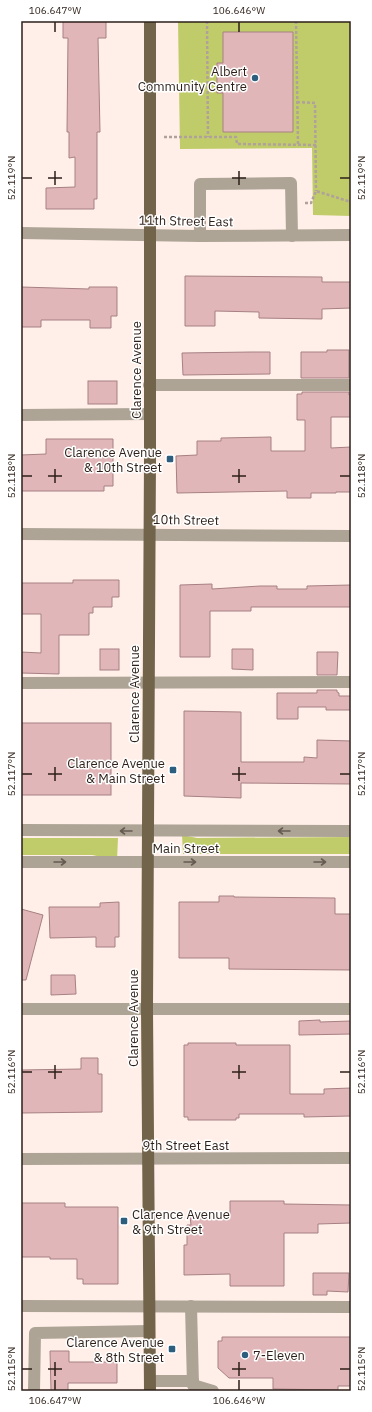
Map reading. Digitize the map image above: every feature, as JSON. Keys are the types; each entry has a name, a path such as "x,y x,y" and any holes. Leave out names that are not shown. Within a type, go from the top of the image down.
{"main road":[{"name":"Clarence Avenue","path":"150,21 148,862 146,1009 149,1159 150,1386"}],"street":[{"path":"200,236 200,184 291,183 292,236"},
{"name":"11th Street East","path":"21,233 200,236 351,235"},
{"path":"149,385 351,384"},
{"path":"21,415 149,414"},
{"name":"10th Street","path":"21,534 351,536"},
{"path":"21,683 351,682"},
{"name":"Main Street","path":"21,830 351,831"},
{"name":"Main Street","path":"21,862 351,862"},
{"path":"21,1009 351,1009"},
{"name":"9th Street East","path":"21,1158 351,1158"},
{"path":"21,1306 149,1305 351,1307"},
{"path":"191,1306 193,1385 214,1391"},
{"path":"34,1391 35,1333 149,1332"},
{"path":"150,1386 193,1381"}],"path":[{"path":"207,21 208,137"},
{"path":"296,21 298,145"},
{"path":"297,102 315,103 316,191 312,203"},
{"path":"174,137 236,137 237,144 316,145"},
{"path":"316,191 351,202"}],"green space":[{"path":"178,21 351,21 351,216 313,215 312,148 180,149"},
{"path":"182,835 197,838 351,837 351,854 183,854"},
{"path":"21,838 118,838 117,860 92,855 21,855"}],"building":[{"path":"63,21 106,21 106,38 98,38 100,132 97,132 97,199 94,199 94,209 46,209 46,188 75,187 75,157 69,158 69,132 67,132 68,38 63,38"},
{"name":"Albert Community Centre","path":"223,32 293,32 293,132 223,132 223,93 217,93 217,63 223,63"},
{"path":"185,276 322,277 322,282 351,282 351,308 322,309 322,319 259,318 259,312 215,311 215,326 185,326"},
{"path":"21,287 89,289 89,287 117,287 117,316 111,316 111,328 90,328 90,320 41,320 41,327 21,327"},
{"path":"327,350 349,350 349,378 301,378 301,352 327,352"},
{"path":"270,352 270,374 183,375 182,353"},
{"path":"88,381 117,381 117,404 88,404"},
{"path":"302,392 349,392 349,395 351,395 351,417 331,417 331,448 351,447 351,492 311,493 311,498 287,498 287,491 177,493 176,456 197,455 197,441 221,441 221,438 271,437 271,451 305,451 305,420 297,420 297,394 302,394"},
{"path":"46,439 113,439 113,486 104,486 104,491 21,491 21,455 46,454"},
{"path":"73,580 119,580 119,597 112,597 112,607 93,607 93,613 89,613 89,635 59,635 59,674 21,673 21,652 41,653 41,614 21,614 21,583 73,583"},
{"path":"212,584 212,589 277,586 277,589 307,589 307,586 351,585 351,607 251,607 251,611 210,611 210,657 180,657 180,585"},
{"path":"100,649 119,649 119,670 100,670"},
{"path":"232,649 253,649 253,670 232,669"},
{"path":"317,652 338,652 337,675 317,675"},
{"path":"317,690 337,690 339,696 351,696 351,710 326,710 326,707 298,707 298,719 277,719 277,693 317,693"},
{"path":"184,711 241,712 241,762 304,762 304,757 317,758 317,740 351,741 351,784 241,783 241,798 184,796"},
{"path":"21,723 111,723 111,795 21,795"},
{"path":"219,896 335,898 335,914 351,914 351,970 229,969 229,958 179,958 179,902 219,902"},
{"path":"119,902 119,937 115,937 115,947 96,947 96,937 50,938 49,907 100,907 100,903"},
{"path":"21,909 43,915 26,980 21,980"},
{"path":"51,975 75,975 76,994 51,995"},
{"path":"320,1020 320,1022 351,1021 351,1034 299,1035 299,1021"},
{"path":"188,1043 290,1045 290,1094 324,1094 324,1089 351,1088 351,1116 304,1117 304,1114 239,1114 239,1118 236,1118 236,1120 188,1120 188,1117 184,1117 184,1045 188,1045"},
{"path":"81,1058 98,1058 98,1074 102,1074 102,1112 21,1113 21,1070 81,1069"},
{"path":"230,1201 284,1201 284,1204 351,1205 351,1223 318,1224 318,1233 284,1233 284,1286 230,1286 230,1274 184,1275 184,1245 187,1245 187,1225 191,1225 190,1216 230,1216"},
{"path":"21,1203 65,1203 65,1207 118,1207 118,1284 83,1284 83,1279 77,1279 77,1259 21,1257"},
{"path":"313,1273 349,1273 348,1292 327,1291 327,1295 313,1295"},
{"path":"222,1337 351,1337 351,1386 338,1386 338,1390 273,1389 273,1378 229,1378 218,1368 218,1341 222,1341"},
{"path":"50,1351 69,1351 69,1362 117,1362 117,1383 68,1383 68,1391 51,1391"}],"place":[{"name":"Albert Community Centre","path":"255,78"},
{"name":"Clarence Avenue & 10th Street","path":"170,459"},
{"name":"Clarence Avenue & Main Street","path":"173,770"},
{"name":"Clarence Avenue & 9th Street","path":"124,1221"},
{"name":"Clarence Avenue & 8th Street","path":"172,1349"},
{"name":"7-Eleven","path":"245,1355"}]}
